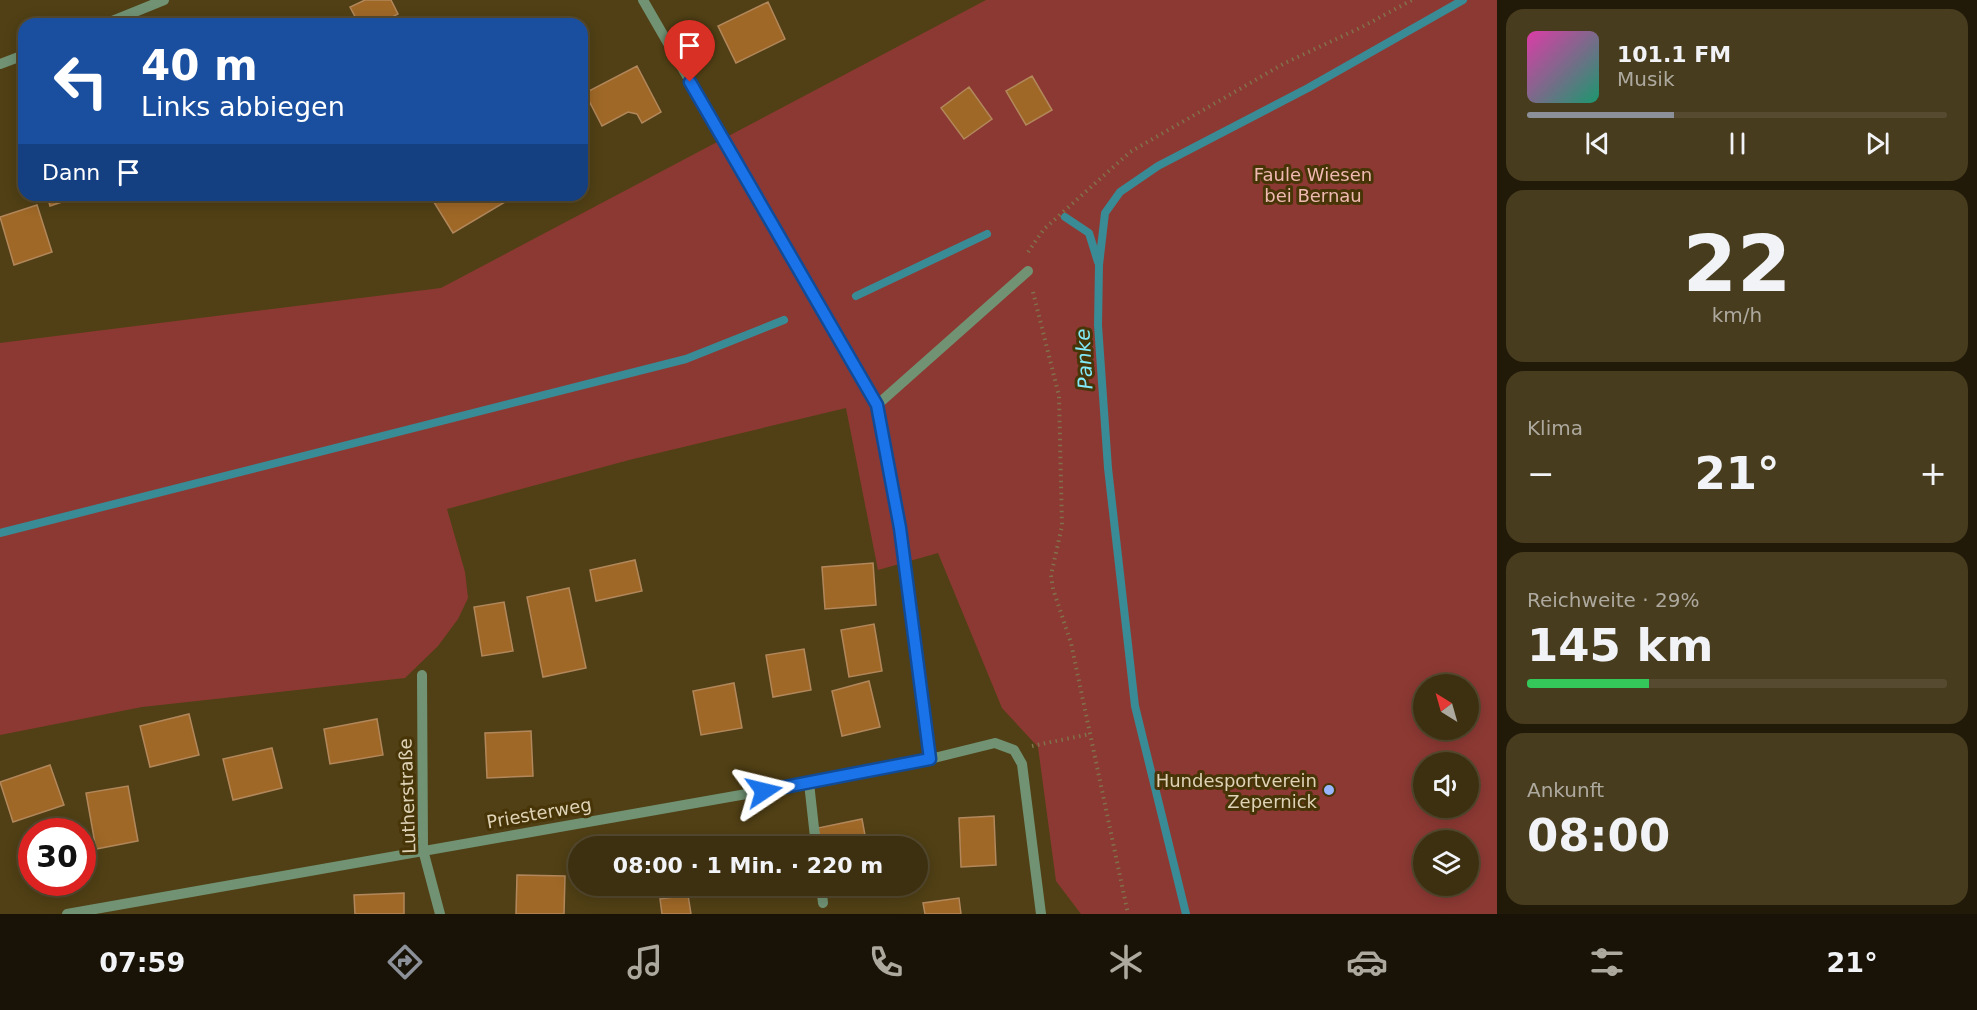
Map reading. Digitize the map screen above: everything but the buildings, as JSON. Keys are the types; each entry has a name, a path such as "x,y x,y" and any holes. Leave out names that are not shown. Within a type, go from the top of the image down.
{"street":[{"path":"120,18 164,0"},
{"path":"643,0 877,405 900,528 930,759"},
{"path":"0,64 18,57"},
{"path":"877,405 1028,271"},
{"name":"Lutherstraße","path":"422,675 423,850 440,914"},
{"name":"Priesterweg","path":"68,914 809,783 930,759 995,743 1014,750"},
{"path":"1014,750 1022,764 1041,914"},
{"path":"809,783 815,836"},
{"path":"822,896 823,903"}],"path":[{"path":"1128,914 1071,643 1053,589 1051,575 1062,526 1059,396 1028,271 1028,252 1044,229 1131,152 1285,63 1362,27 1412,0"},
{"path":"1014,750 1090,734"}],"green space":[{"name":"Faule Wiesen bei Bernau","path":"986,0 1497,0 1497,914 1081,914 1056,881 1038,747 1002,708 938,553 878,570 846,408 633,459 447,509 465,572 468,598 458,619 438,646 405,678 142,707 0,735 0,343 441,288"}],"waterway":[{"name":"Panke","path":"1186,914 1135,706 1108,468 1098,325 1099,265 1105,213 1120,192 1158,166 1308,88 1463,0"},
{"path":"1065,217 1089,233 1098,262"},
{"path":"856,296 987,234"},
{"path":"0,533 686,359 784,320"}],"place":[{"name":"Hundesportverein Zepernick","path":"1329,790"}],"route":[{"path":"690,82 877,405 900,528 930,759 764,791"}]}
